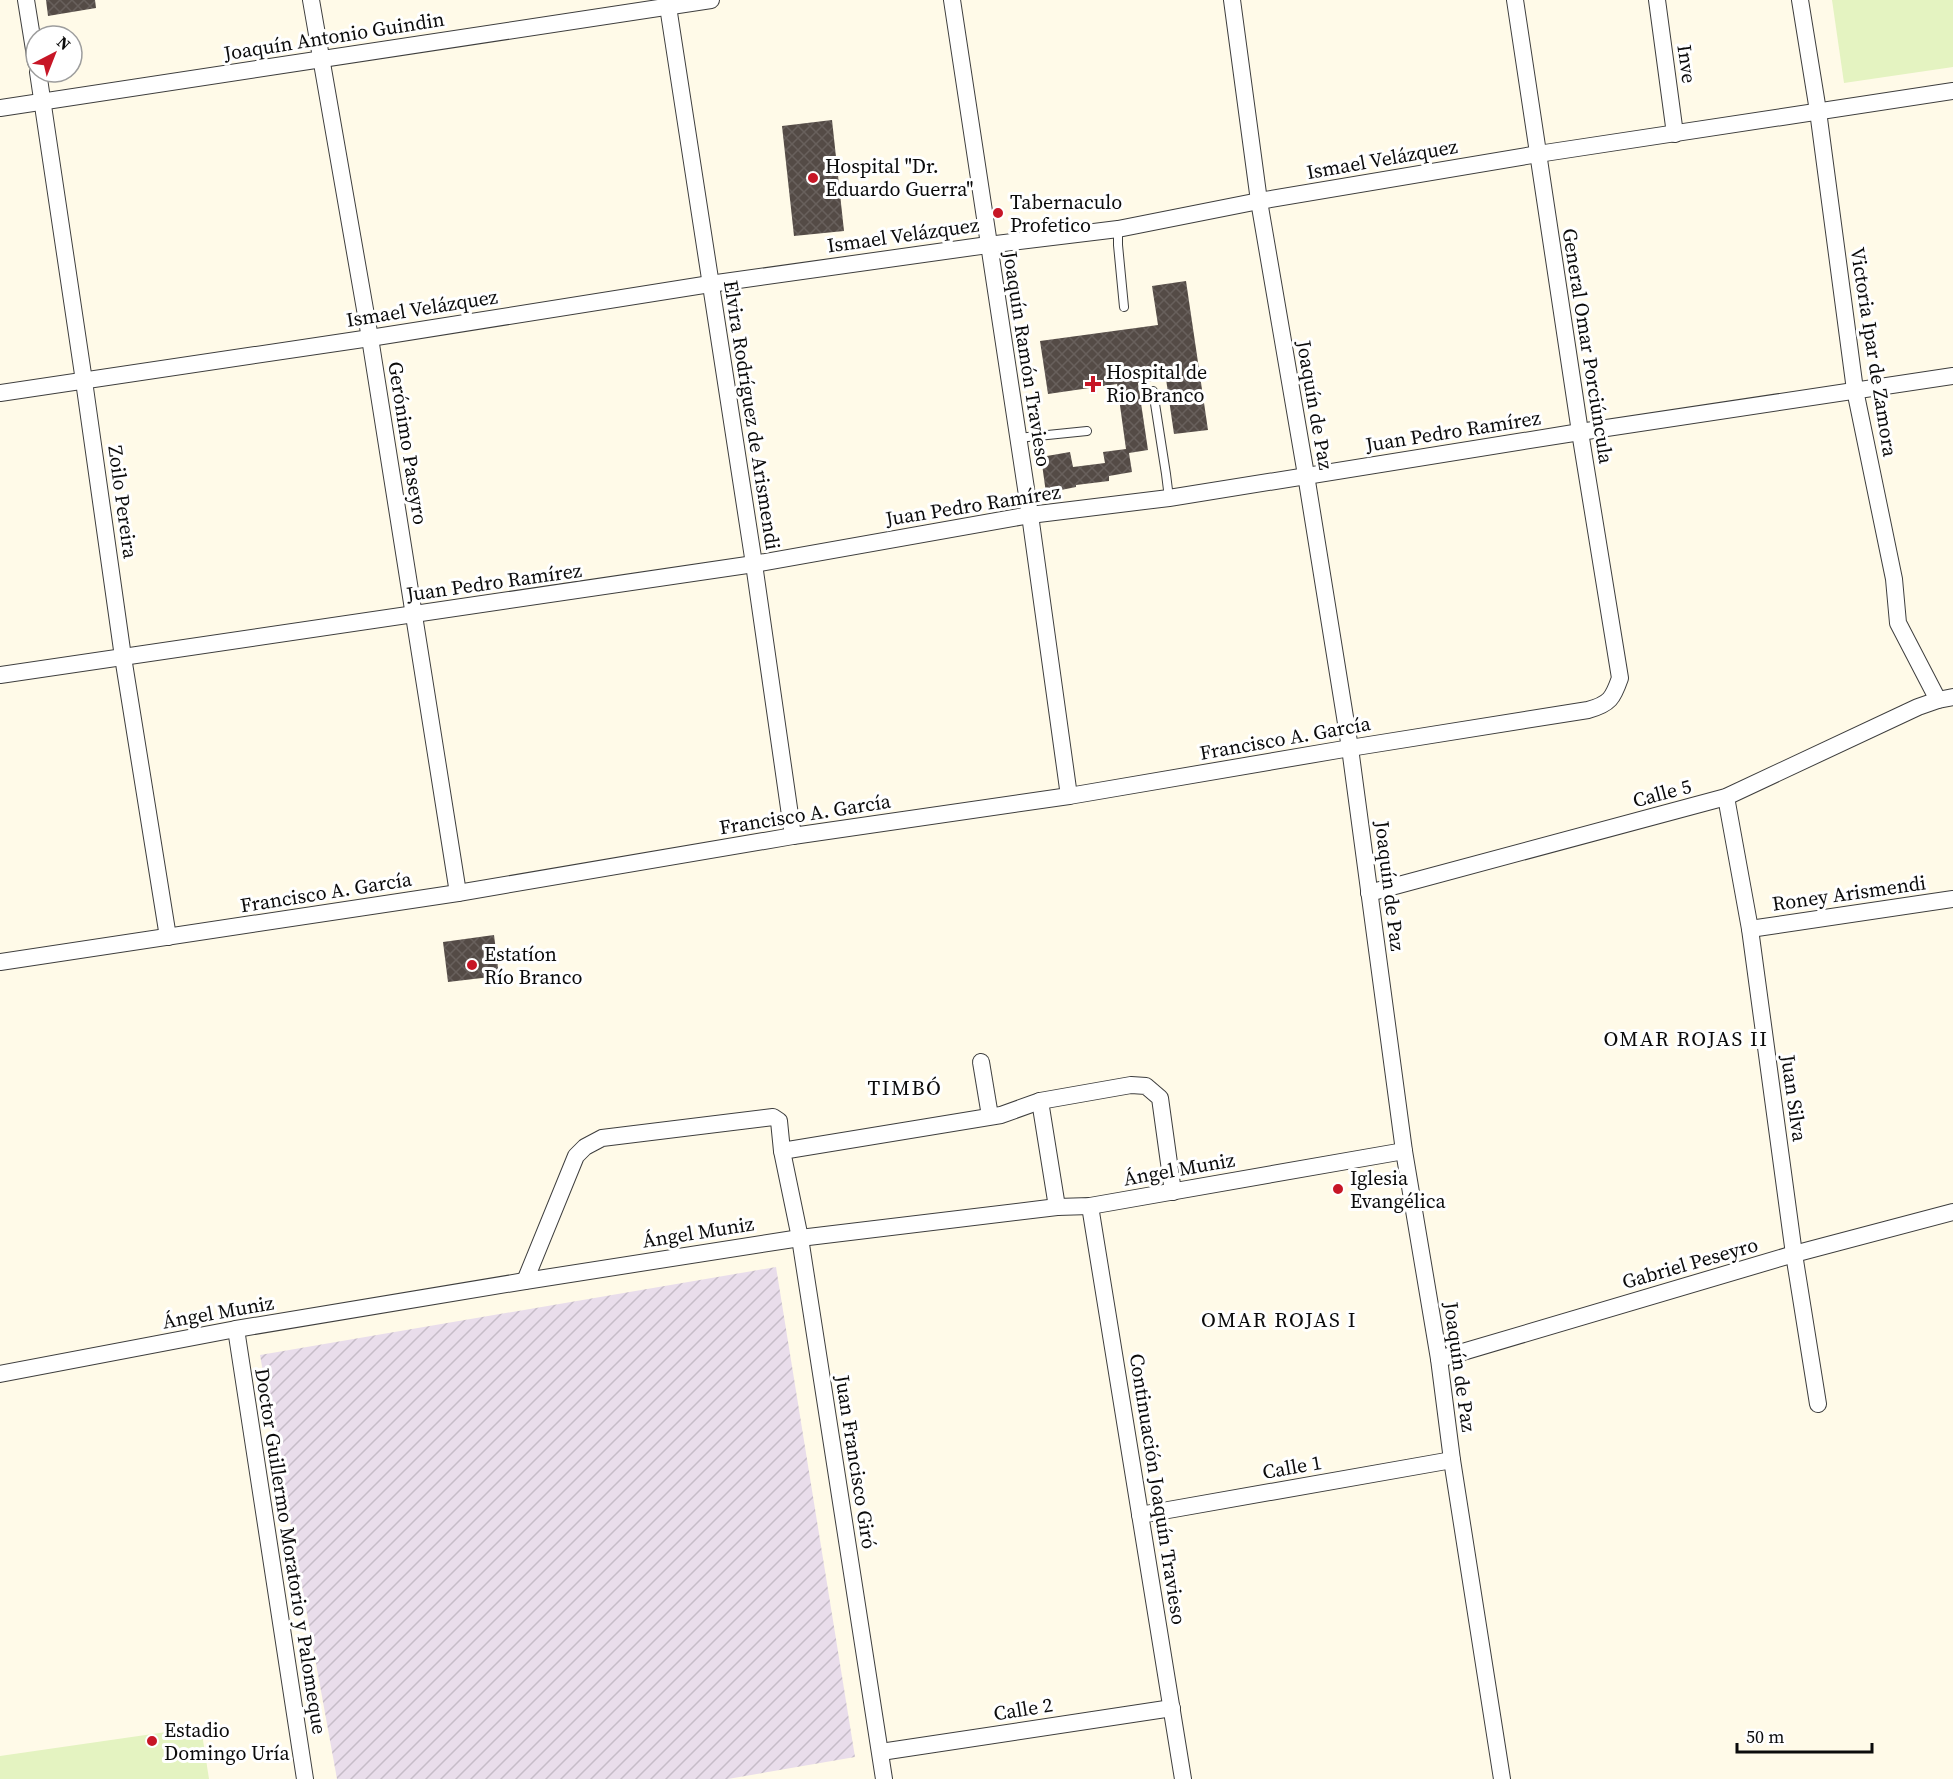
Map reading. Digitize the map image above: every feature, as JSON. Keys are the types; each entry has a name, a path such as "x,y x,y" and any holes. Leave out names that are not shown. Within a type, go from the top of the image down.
{"street":[{"path":"26,0 30,24"},
{"name":"Gerónimo Paseyro","path":"310,0 370,338 458,892"},
{"name":"Joaquín Antonio Guindin","path":"0,108 668,3 711,0"},
{"name":"Joaquín Ramón Travieso","path":"952,0 1069,796"},
{"name":"Joaquín de Paz","path":"1232,0 1259,201 1350,748 1404,1151 1439,1359 1452,1460 1502,1779"},
{"name":"General Omar Porciúncula","path":"1515,0 1580,432 1620,678 1613,696"},
{"name":"Inve","path":"1657,0 1675,134"},
{"name":"Victoria Ipar de Zamora","path":"1800,0 1818,111 1855,390 1894,579 1898,623 1945,698"},
{"name":"Elvira Rodríguez de Arismendi","path":"668,3 754,564 792,836"},
{"name":"Zoilo Pereira","path":"40,84 123,657 168,937"},
{"name":"Ismael Velázquez","path":"0,393 710,284 1118,229 1259,201 1538,154 1953,91"},
{"name":"Juan Pedro Ramírez","path":"0,675 754,564 1029,515 1168,498 1580,432 1953,376"},
{"name":"Francisco A. García","path":"0,962 458,892 792,836 1069,796 1588,710 1602,706 1613,696"},
{"name":"Calle 5","path":"1370,893 1726,797 1918,707 1945,698"},
{"name":"Juan Silva","path":"1726,797 1750,928 1794,1254 1818,1404"},
{"name":"Roney Arismendi","path":"1750,928 1953,899"},
{"path":"981,1062 990,1116"},
{"path":"783,1151 990,1116 1040,1101 1131,1085 1146,1086 1160,1098 1173,1192"},
{"path":"1040,1101 1057,1207"},
{"name":"Juan Francisco Giró","path":"525,1281 576,1156 585,1147 602,1138 773,1117 779,1121 800,1238 884,1779"},
{"name":"Ángel Muniz","path":"0,1374 236,1329 525,1281 800,1238 1057,1207 1090,1206 1404,1151"},
{"name":"Continuación Joaquín Travieso","path":"1090,1206 1183,1779"},
{"name":"Gabriel Peseyro","path":"1439,1359 1794,1254 1953,1212"},
{"name":"Doctor Guillermo Moratorio y Palomeque","path":"236,1329 305,1779"},
{"name":"Calle 1","path":"1140,1515 1452,1460"},
{"name":"Calle 2","path":"881,1752 1172,1708"}],"lane":[{"path":"1118,229 1124,307"},
{"path":"1153,391 1168,498"},
{"path":"1017,438 1087,430"}],"shaded area":[{"path":"776,1267 855,1757 728,1779 337,1779 260,1355"}],"green space":[{"path":"1832,0 1953,0 1953,67 1844,83"},
{"name":"Estadio Domingo Uría","path":"201,1727 209,1779 0,1779 0,1756"}],"building":[{"path":"46,0 95,0 96,8 48,16"},
{"name":"Hospital \"Dr. Eduardo Guerra\"","path":"832,120 844,231 794,236 782,126"},
{"name":"Hospital de Rio Branco","path":"1186,281 1208,430 1174,434 1166,379 1138,383 1148,450 1129,453 1132,472 1109,476 1109,481 1076,485 1076,487 1046,493 1041,457 1070,452 1073,467 1105,463 1103,452 1126,449 1117,384 1048,394 1040,341 1158,325 1152,286"},
{"name":"Estatíon Río Branco","path":"494,935 499,976 448,982 443,942"}],"place":[{"name":"Hospital \"Dr. Eduardo Guerra\"","path":"813,178"},
{"name":"Tabernaculo Profetico","path":"998,213"},
{"name":"Hospital de Rio Branco","path":"1093,384"},
{"name":"Estatíon Río Branco","path":"472,965"},
{"name":"Iglesia Evangélica","path":"1338,1189"},
{"name":"Estadio Domingo Uría","path":"152,1741"}],"district":[{"name":"OMAR ROJAS II","path":"1686,1039"},
{"name":"TIMBÓ","path":"905,1088"},
{"name":"OMAR ROJAS I","path":"1279,1320"}]}
